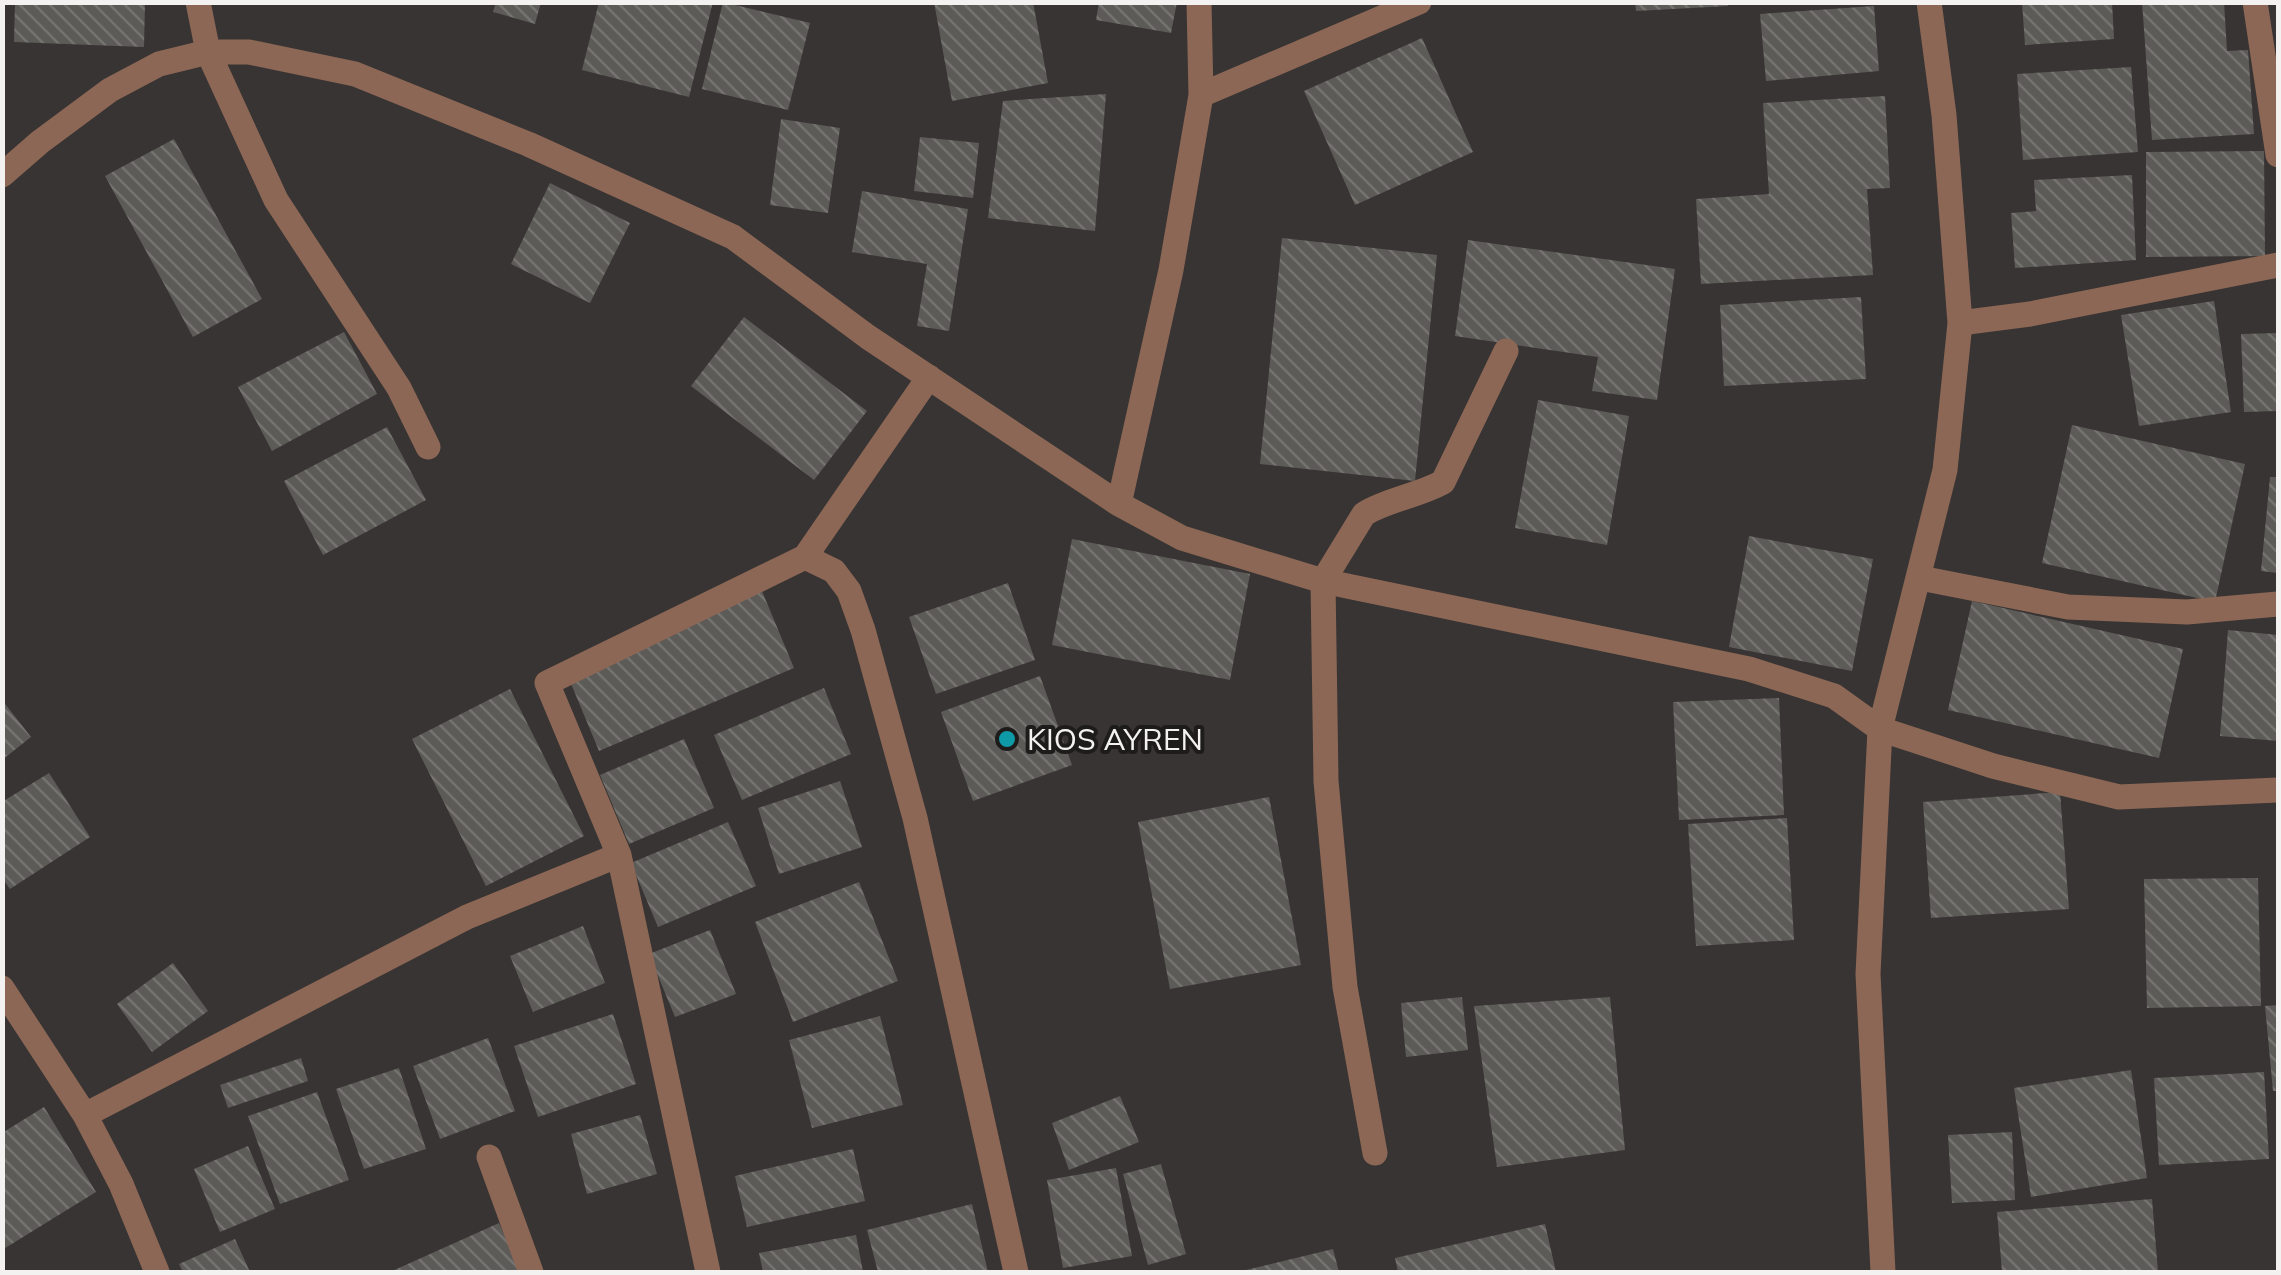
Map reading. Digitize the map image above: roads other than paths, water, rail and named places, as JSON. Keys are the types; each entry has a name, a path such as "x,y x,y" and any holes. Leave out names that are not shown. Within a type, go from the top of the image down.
{"street":[{"path":"198,2 208,52 276,200 399,388 428,447"},
{"path":"1120,504 1171,270 1201,95 1199,2"},
{"path":"1201,95 1418,2"},
{"path":"1883,1272 1868,974 1880,729 1945,470 1960,323 1944,115 1928,2"},
{"path":"2256,2 2278,154"},
{"path":"2,176 110,90 159,64 208,52 248,52 354,74 545,152 733,237 868,336 1120,504 1182,538 1323,580 1749,669 1834,696 1880,729 1993,766 2119,797 2278,790"},
{"path":"1960,323 2030,314 2278,266"},
{"path":"1375,1153 1345,987 1326,781 1323,580 1364,514 1443,482 1506,351"},
{"path":"708,1272 619,854 547,683 805,557 930,377"},
{"path":"805,557 834,570 848,591 863,630 915,818 1016,1272"},
{"path":"1920,578 2068,607 2187,612 2278,604"},
{"path":"85,1115 467,917 619,854"},
{"path":"2,988 85,1115 121,1184 157,1272"},
{"path":"489,1157 531,1272"}],"place":[{"name":"KIOS AYREN","path":"1007,739"}]}
